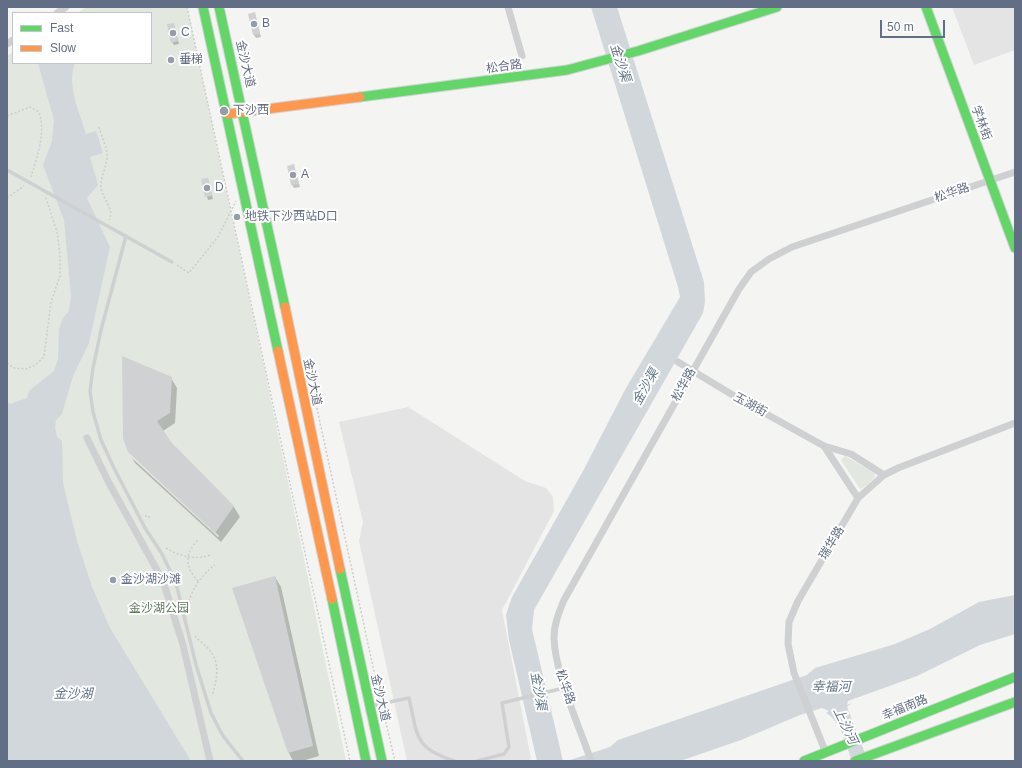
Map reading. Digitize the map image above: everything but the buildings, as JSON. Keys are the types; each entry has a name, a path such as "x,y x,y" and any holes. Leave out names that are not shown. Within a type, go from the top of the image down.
{"main road":[{"name":"金沙大道","path":"203,7 228,114 293,423 356,707 366,761"},
{"name":"金沙大道","path":"219,7 244,112 308,420 382,761"},
{"name":"松合路","path":"228,114 496,81 567,70 638,51 776,7"},
{"name":"学林街","path":"926,7 1015,248"},
{"name":"幸福南路","path":"804,761 1015,677"},
{"path":"855,761 1015,702"}],"street":[{"path":"508,7 522,56"},
{"name":"松华路","path":"591,761 556,662 554,637 557,617 564,600 692,371 739,289 751,272 769,259 792,247 1015,172"},
{"name":"玉湖街","path":"678,362 741,400 824,446 851,454 884,475"},
{"name":"瑞华路","path":"826,753 794,674 788,644 789,622 798,601 858,498 884,475 898,468 1015,423"},
{"path":"87,438 109,483 163,581 183,646 210,761"},
{"name":"玉湖街","path":"824,446 858,498"}],"lane":[{"path":"7,170 172,262"},
{"path":"126,236 101,330 93,368 90,391 93,412 101,440 139,517 162,554 176,583 196,665 211,713 223,736 242,760"},
{"path":"477,761 504,754 509,747 502,703 565,688"},
{"path":"370,706 409,698 419,740 425,748 454,761"}],"path":[{"path":"187,7 350,761"},
{"path":"7,116 30,107 39,112 42,122 41,140 29,183 7,198"},
{"path":"98,127 107,157 101,187 103,195 111,209 112,215 107,225"},
{"path":"172,262 189,273 218,237 243,189"},
{"path":"7,363 14,368 26,369 35,366 44,357 51,302 60,276 60,254 57,232 43,191"},
{"path":"315,400 395,761"},
{"path":"139,517 149,516 149,522"},
{"path":"198,540 190,550 188,557 188,568 198,582"},
{"path":"164,547 188,557 201,558 212,555"},
{"path":"188,610 192,592 198,582 215,565"},
{"path":"195,635 213,654 216,667 212,695 207,701"}],"shaded area":[{"path":"952,7 1015,7 1015,50 974,65"},
{"path":"408,407 525,481 546,488 553,497 554,511 502,610 531,759 526,761 407,761 359,541 363,522 339,422"}],"green space":[{"name":"金沙湖公园","path":"87,7 187,7 346,761 7,761 7,56 12,53 12,64 152,64 152,12 79,12"},
{"path":"845,456 874,473 875,477 867,485 860,489 841,460"}],"water":[{"name":"金沙渠","path":"591,7 617,7 704,282 705,302 703,313 534,610 532,629 563,761 537,761 509,640 506,615 512,597 583,471 626,388 680,297"},
{"name":"金沙湖","path":"38,64 75,64 72,81 73,90 86,134 96,131 103,153 90,157 98,185 87,198 110,247 89,343 73,376 62,414 56,420 55,428 57,437 62,441 63,483 77,541 92,587 110,628 191,761 7,761 7,402 10,404 27,398 29,391 54,371 58,359 59,329 63,318 69,311 71,295 64,220 43,165 52,141 54,120"},
{"name":"幸福河","path":"1015,595 1015,634 980,645 917,676 848,701 847,705 852,703 847,707 868,761 852,761 840,728 826,713 829,711 822,708 800,715 741,740 680,761 567,761 610,747 618,740 807,675 815,668 895,644 930,629 979,602"}],"traffic: fast":[{"path":"203,7 278,351"},
{"path":"219,7 285,307"},
{"path":"360,97 567,70 638,51 777,7"},
{"path":"926,7 1015,248"},
{"path":"340,569 382,761"},
{"path":"332,599 366,761"},
{"path":"804,761 1015,677"},
{"path":"855,761 1015,702"}],"traffic: slow":[{"path":"228,114 360,97"},
{"path":"285,307 340,569"},
{"path":"278,351 332,599"}],"place":[{"name":"B","path":"254,24"},
{"name":"C","path":"173,33"},
{"name":"垂梯","path":"171,60"},
{"name":"下沙西","path":"224,111"},
{"name":"A","path":"293,175"},
{"name":"D","path":"207,188"},
{"name":"地铁下沙西站D口","path":"237,217"},
{"name":"金沙湖沙滩","path":"113,580"}],"water label":[{"name":"上沙河","path":"845,726"}]}
